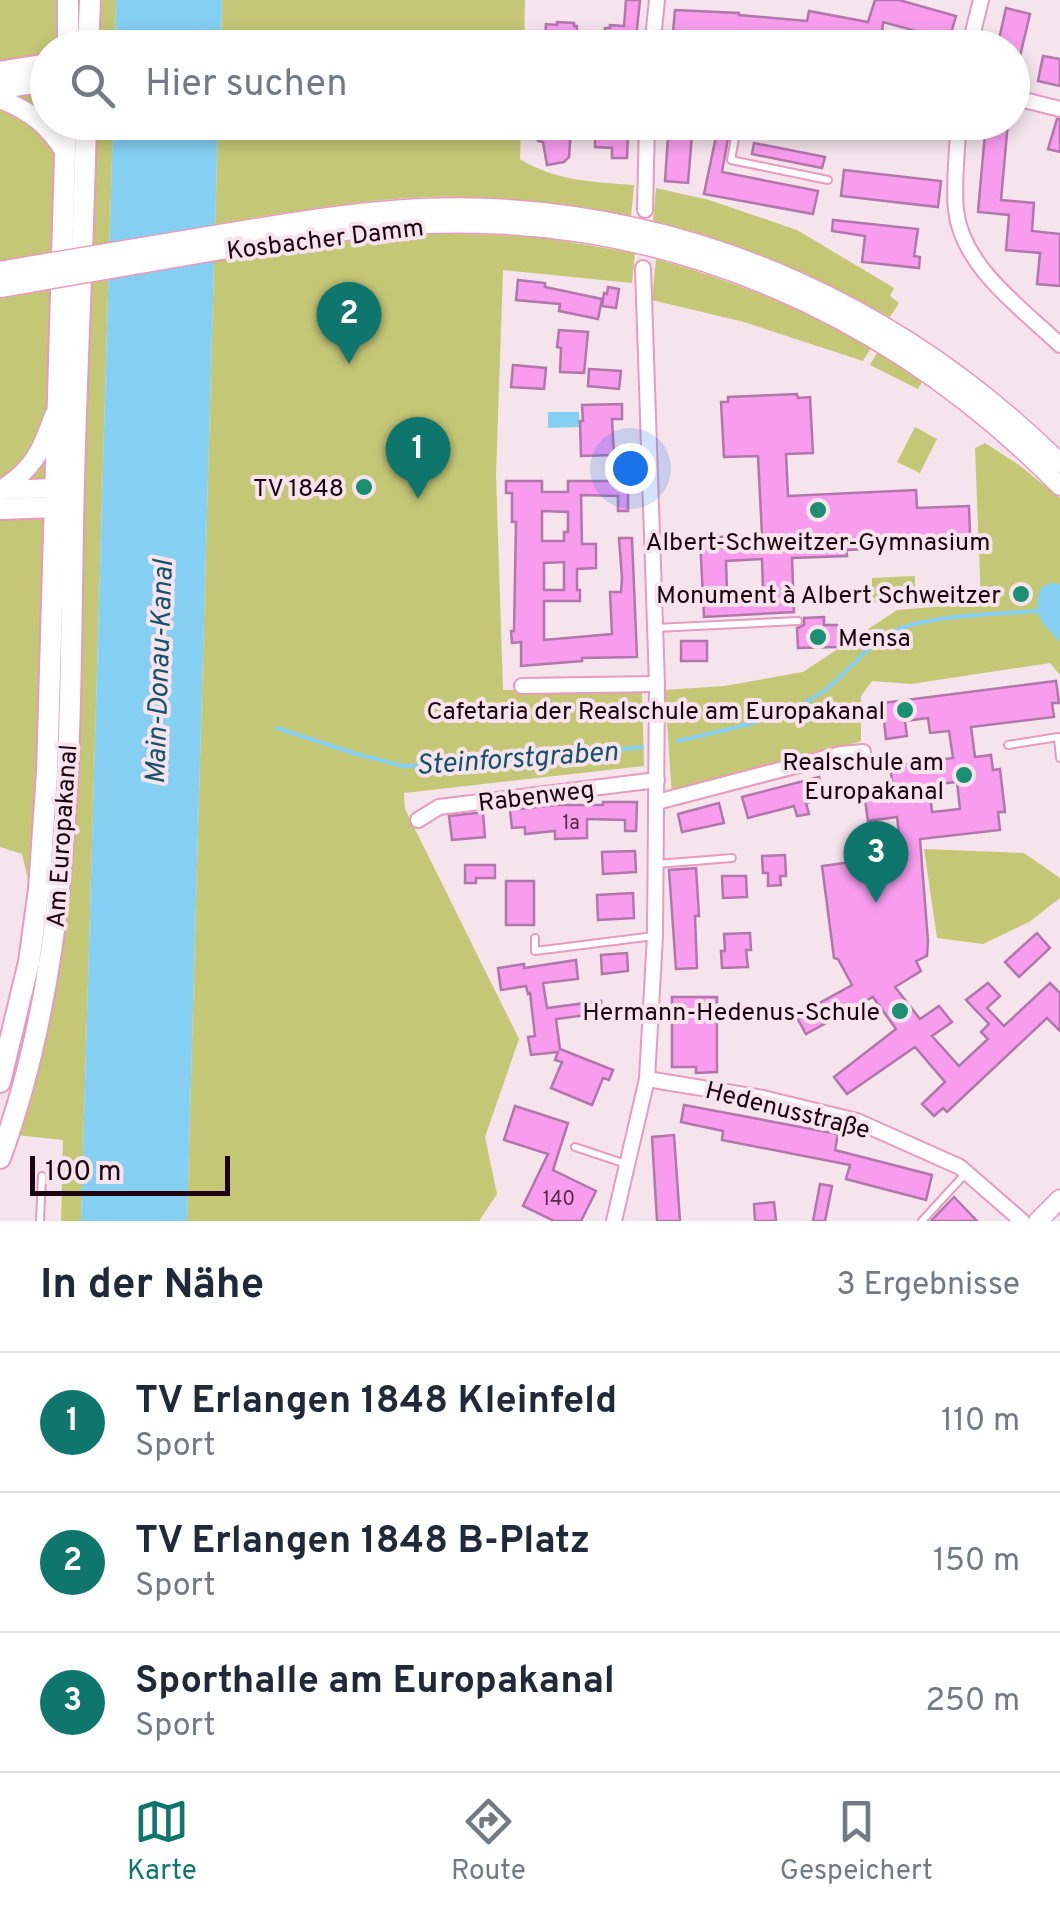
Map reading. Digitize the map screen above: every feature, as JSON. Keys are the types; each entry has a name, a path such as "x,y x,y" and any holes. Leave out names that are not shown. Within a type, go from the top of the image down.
{"main road":[{"path":"68,0 68,30"},
{"path":"89,30 90,0"},
{"path":"0,72 30,67"},
{"name":"Am Europakanal","path":"0,1158 50,967 68,775 64,497 57,404 65,140"},
{"name":"Am Europakanal","path":"0,1082 29,962 38,889 85,140"},
{"path":"0,509 64,497"}],"street":[{"path":"654,30 657,0"},
{"path":"974,30 981,0"},
{"path":"0,89 30,85"},
{"path":"0,100 30,114"},
{"path":"1030,102 1060,109"},
{"path":"58,140 65,154"},
{"path":"645,210 647,140"},
{"path":"958,140 956,208 962,236 979,267 1060,345"},
{"name":"Kosbacher Damm","path":"0,271 28,274 394,209 488,208 583,217 681,238 782,273 871,317 966,380 1060,463"},
{"name":"Kosbacher Damm","path":"256,236 413,224 521,226 587,234 700,261 760,282 831,314 891,349 975,409 1060,486"},
{"path":"614,1221 646,1078 655,936 657,684 643,268"},
{"name":"Kosbacher Damm","path":"0,288 28,274"},
{"path":"0,490 32,465 42,449 57,404"},
{"path":"0,490 64,497"},
{"path":"522,686 657,684"},
{"path":"657,802 841,754 863,752"},
{"name":"Rabenweg","path":"418,820 438,808 657,780"},
{"name":"Hedenusstraße","path":"646,1078 763,1098 857,1121 960,1167 1022,1221"},
{"path":"1038,1221 1060,1199"}],"lane":[{"path":"735,140 731,160 828,180"},
{"path":"655,628 798,621"},
{"path":"1008,745 1058,737 1060,758"},
{"path":"656,864 732,858"},
{"path":"535,938 534,951 655,936"},
{"path":"575,1147 627,1164"},
{"path":"922,1221 966,1172"},
{"path":"40,1221 42,1176"}],"green space":[{"path":"0,0 116,0 115,30 30,30 30,140 113,140 81,1221 61,1221 63,1140 16,1135 53,987 22,854 0,847"},
{"path":"222,0 525,0 524,30 221,30"},
{"path":"218,140 521,140 520,159 547,172 634,185 631,216 481,198 363,202 252,218 243,256 425,233 533,236 635,253 632,283 503,270 496,475 503,690 642,692 644,766 404,793 405,809 519,1039 485,1137 497,1194 479,1221 187,1221"},
{"path":"656,188 709,200 797,230 894,288 890,296 899,303 890,317 774,263 653,222"},
{"path":"656,259 766,296 871,348 863,361 744,322 652,300"},
{"path":"878,351 923,380 918,389 870,365"},
{"path":"915,427 937,439 920,473 897,462"},
{"path":"985,443 1060,498 1060,675 1050,663 911,684 872,681 861,696 861,741 672,798 665,690 724,686 803,672 897,610 981,603 975,448"},
{"path":"915,576 915,600 872,603 872,578"},
{"path":"924,849 1024,853 1060,878 1060,898 1029,922 983,944 937,938"}],"water":[{"path":"116,0 222,0 221,30 115,30"},
{"name":"Main-Donau-Kanal","path":"113,140 218,140 187,1221 81,1221"},
{"path":"548,412 579,412 579,427 548,428"},
{"path":"1060,584 1060,642 1038,612 1041,587"}],"building":[{"path":"626,0 640,0 637,30 605,30 610,25 624,26"},
{"path":"875,0 899,0 956,16 952,30 912,30 883,22 882,30 673,30 675,10 807,21 809,11 868,22"},
{"path":"1006,8 1030,14 1026,30 1001,30"},
{"path":"574,23 577,30 546,30 546,24"},
{"path":"1043,56 1060,59 1060,86 1038,81"},
{"path":"1060,119 1060,152 1048,149"},
{"path":"570,140 569,157 547,165 543,142 538,141"},
{"path":"595,140 628,140 627,158 612,158 612,148 595,147"},
{"path":"668,140 692,140 688,183 665,181"},
{"path":"715,140 728,140 722,172 818,191 813,214 704,194"},
{"path":"984,140 1006,140 1001,200 1034,203 1032,231 1060,234 1060,286 1037,284 1040,253 1006,250 1009,215 978,212"},
{"path":"754,143 825,157 822,168 752,154"},
{"path":"844,170 941,181 938,207 841,196"},
{"path":"833,220 918,229 914,256 920,257 919,268 862,262 865,236 832,231"},
{"path":"518,280 545,283 545,287 602,299 598,319 559,311 560,304 516,300"},
{"path":"608,287 619,289 616,308 602,306"},
{"path":"559,330 588,332 584,373 560,372"},
{"path":"513,365 546,368 544,389 511,387"},
{"path":"589,369 621,371 619,389 588,386"},
{"path":"728,397 810,397 813,453 786,454 788,496 916,490 917,508 969,506 970,535 953,536 953,540 890,543 890,548 846,550 847,556 792,558 794,612 704,617 700,538 762,535 758,456 724,457 721,402 728,402","holes":["762,559 763,590 727,592 726,561"]},
{"path":"622,404 622,419 612,419 614,455 581,456 582,405"},
{"path":"610,464 623,464 623,482 628,482 628,511 618,511 618,496 581,495 582,544 596,544 596,568 577,569 580,601 544,601 544,640 612,634 610,592 621,592 619,538 632,538 637,657 582,658 521,666 521,642 512,643 511,631 516,522 512,522 512,493 506,493 506,481 542,481 542,492 568,492 568,481 610,481","holes":["542,511 568,512 564,541 542,541","564,562 564,590 544,590 544,563"]},
{"name":"Mensa","path":"824,617 824,625 837,625 838,647 798,648 797,628 804,625 804,618"},
{"path":"681,641 707,641 707,661 681,661"},
{"path":"1056,681 1059,703 1052,703 1054,717 971,727 975,757 991,755 993,770 1000,769 1005,812 998,812 1000,830 920,839 927,956 916,961 921,971 895,987 920,1019 939,1006 952,1022 932,1036 959,1066 988,1039 981,1032 989,1024 966,1000 988,983 1000,996 987,1008 1004,1026 1050,983 1060,993 1060,1031 1047,1018 947,1112 943,1108 934,1116 922,1104 945,1082 915,1047 847,1094 834,1077 896,1029 873,997 806,1034 796,1016 852,985 834,958 822,866 902,859 897,817 868,821 864,793 893,789 890,766 953,758 949,731 930,733 928,718 905,721 907,736 886,739 882,703","holes":["957,782 960,809 932,812 929,785"]},
{"path":"819,777 824,798 806,803 809,814 797,816 794,806 748,818 742,797"},
{"path":"637,802 636,831 625,831 625,820 587,819 587,838 555,839 555,831 525,834 525,827 512,828 510,810"},
{"path":"719,803 724,823 682,832 678,814"},
{"path":"483,813 485,837 452,840 449,816"},
{"path":"635,851 636,872 603,874 602,852"},
{"path":"785,855 786,876 780,876 781,885 768,886 762,856"},
{"path":"465,865 495,865 495,878 476,878 476,883 465,883"},
{"path":"696,868 697,968 676,969 669,870"},
{"path":"722,876 746,876 747,897 723,898"},
{"path":"506,881 534,881 534,925 506,925"},
{"path":"633,893 634,918 598,920 597,895"},
{"path":"750,933 748,967 722,968 724,934"},
{"path":"1037,933 1050,948 1019,977 1005,962"},
{"path":"627,953 628,971 602,974 601,955"},
{"path":"576,960 578,979 543,983 547,1008 601,1001 602,1013 556,1019 560,1049 613,1070 609,1080 603,1078 592,1105 551,1088 562,1062 555,1060 558,1052 531,1055 528,1037 535,1036 530,993 526,986 501,990 498,968"},
{"path":"672,997 717,997 717,1072 696,1073 696,1067 672,1067"},
{"path":"684,1105 838,1134 835,1150 932,1175 926,1200 846,1179 850,1165 722,1140 723,1131 681,1122"},
{"path":"515,1106 568,1123 553,1170 596,1191 581,1221 554,1221 523,1206 548,1154 504,1140"},
{"path":"674,1135 680,1221 657,1221 652,1137"},
{"path":"820,1184 832,1186 825,1221 813,1221"},
{"path":"954,1197 977,1221 931,1221"},
{"path":"774,1202 776,1221 755,1221 754,1204"}],"waterway":[{"name":"Steinforstgraben","path":"678,741 757,722 795,708 829,687 875,644 906,626 962,616 1037,611"},
{"name":"Steinforstgraben","path":"277,728 403,766 482,765 642,747"}],"place":[{"name":"TV Erlangen 1848 B-Platz","path":"349,364"},
{"name":"TV 1848","path":"364,487"},
{"name":"TV Erlangen 1848 Kleinfeld","path":"418,499"},
{"name":"Albert-Schweitzer-Gymnasium","path":"818,510"},
{"name":"Monument à Albert Schweitzer","path":"1021,594"},
{"name":"Mensa","path":"818,637"},
{"name":"Cafetaria der Realschule am Europakanal","path":"905,710"},
{"name":"Realschule am Europakanal","path":"964,775"},
{"name":"Sporthalle am Europakanal","path":"876,903"},
{"name":"Hermann-Hedenus-Schule","path":"900,1011"}]}
